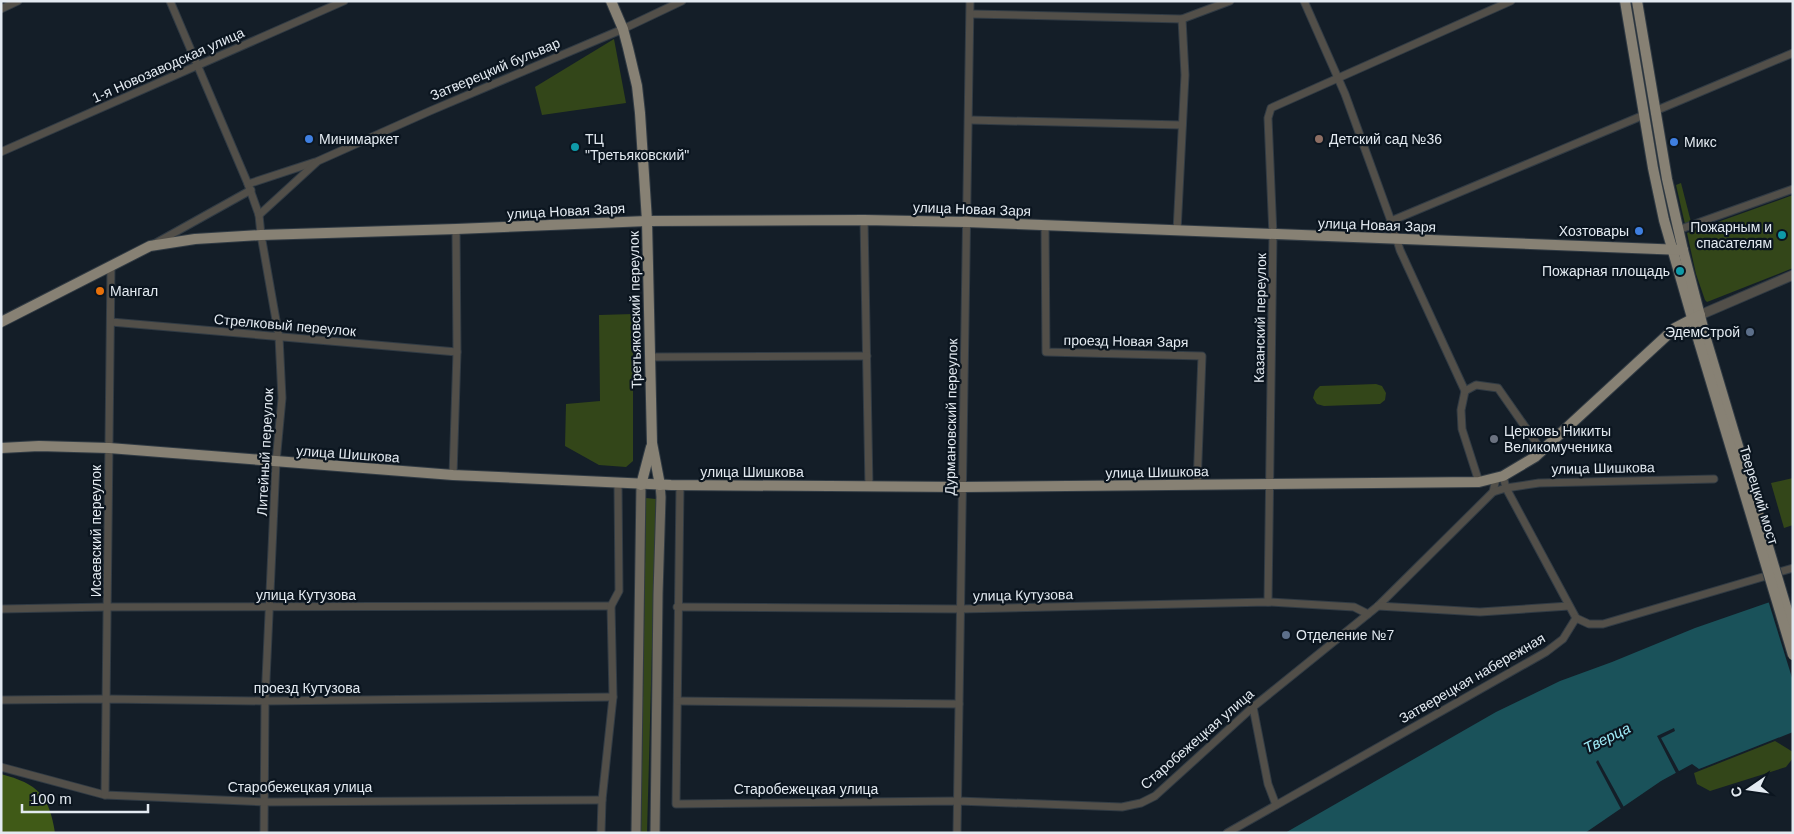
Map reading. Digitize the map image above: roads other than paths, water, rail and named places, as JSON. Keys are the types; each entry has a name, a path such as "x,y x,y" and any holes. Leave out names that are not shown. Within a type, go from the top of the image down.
{"main road":[{"name":"Третьяковский переулок","path":"610,1 623,30 633,67 639,105 647,220 652,443 661,497 655,833"},
{"path":"1625,1 1665,224 1696,317"},
{"path":"1637,1 1667,180 1702,341"},
{"name":"улица Новая Заря","path":"261,235 456,229 647,220 864,220 966,222 1683,250"},
{"path":"1665,224 1671,229 1678,230"},
{"name":"Затверецкий бульвар","path":"1,322 150,246 195,239 261,235"},
{"path":"1500,478 1523,465 1542,451 1676,328 1696,317"},
{"name":"Тверецкий мост","path":"1702,341 1793,630"},
{"name":"Тверецкий мост","path":"1702,341 1793,655"},
{"name":"Третьяковский переулок","path":"636,833 642,485 652,443"},
{"name":"улица Шишкова","path":"1,448 39,446 109,448 453,475 680,486 963,487 1197,485 1480,482 1500,478"}],"street":[{"path":"1,9 18,1"},
{"name":"Литейный переулок","path":"170,1 249,187 259,215 278,336 282,398 276,462 265,701 264,833"},
{"name":"1-я Новозаводская улица","path":"1,152 344,1"},
{"name":"Затверецкий бульвар","path":"150,246 249,187 318,161 430,111 623,30 682,1"},
{"name":"Дурмановский переулок","path":"957,833 966,222 970,120 970,1"},
{"path":"971,14 1182,19 1230,1"},
{"path":"1304,1 1338,78 1400,250 1465,391 1461,410 1462,430 1480,482"},
{"path":"1338,78 1511,1"},
{"path":"1177,231 1185,75 1182,19"},
{"path":"1655,111 1793,53"},
{"name":"Казанский переулок","path":"1268,602 1273,235 1268,118 1271,108 1338,78"},
{"path":"1391,221 1644,115"},
{"path":"970,120 1182,125"},
{"name":"Затверецкий бульвар","path":"259,215 318,161"},
{"path":"1678,230 1793,189"},
{"path":"864,220 869,487"},
{"name":"проезд Новая Заря","path":"1045,225 1046,352 1202,356 1197,485"},
{"path":"453,475 457,352 456,229"},
{"name":"Исаевский переулок","path":"105,796 111,266"},
{"path":"1696,317 1793,274"},
{"name":"Стрелковый переулок","path":"111,322 457,352"},
{"path":"650,357 867,356"},
{"path":"1465,391 1476,385 1498,388 1542,451"},
{"path":"1500,478 1576,618 1589,624 1603,624 1793,568"},
{"path":"1493,492 1500,478"},
{"name":"улица Шишкова","path":"1493,492 1539,483 1714,479"},
{"path":"601,833 602,800 613,697 611,606 619,591 618,484"},
{"path":"680,486 677,607 678,701 959,704"},
{"name":"Старобежецкая улица","path":"678,701 676,804 958,801 1122,807 1142,803 1165,788 1253,707 1378,606 1493,492"},
{"name":"улица Кутузова","path":"677,607 960,609 1268,602 1354,607 1368,614"},
{"name":"улица Кутузова","path":"1,609 611,606"},
{"path":"1378,606 1480,612 1569,606"},
{"name":"Затверецкая набережная","path":"1227,833 1546,652 1563,639 1576,618"},
{"name":"проезд Кутузова","path":"1,700 265,701 613,697"},
{"path":"1253,707 1268,784 1276,805"},
{"name":"Старобежецкая улица","path":"1,767 105,796 265,802 602,800"}],"water":[{"name":"Тверца","path":"1793,594 1793,732 1699,769 1692,764 1661,781 1585,833 1285,833 1496,712 1560,681 1695,628"}],"place":[{"name":"Минимаркет","path":"309,139"},
{"name":"Детский сад №36","path":"1319,139"},
{"name":"Микс","path":"1674,142"},
{"name":"ТЦ \"Третьяковский\"","path":"575,147"},
{"name":"Хозтовары","path":"1639,231"},
{"name":"Пожарным и спасателям","path":"1782,235"},
{"name":"Пожарная площадь","path":"1680,271"},
{"name":"Мангал","path":"100,291"},
{"name":"ЭдемСтрой","path":"1750,332"},
{"name":"Церковь Никиты Великомученика","path":"1494,439"},
{"name":"Отделение №7","path":"1286,635"}]}
